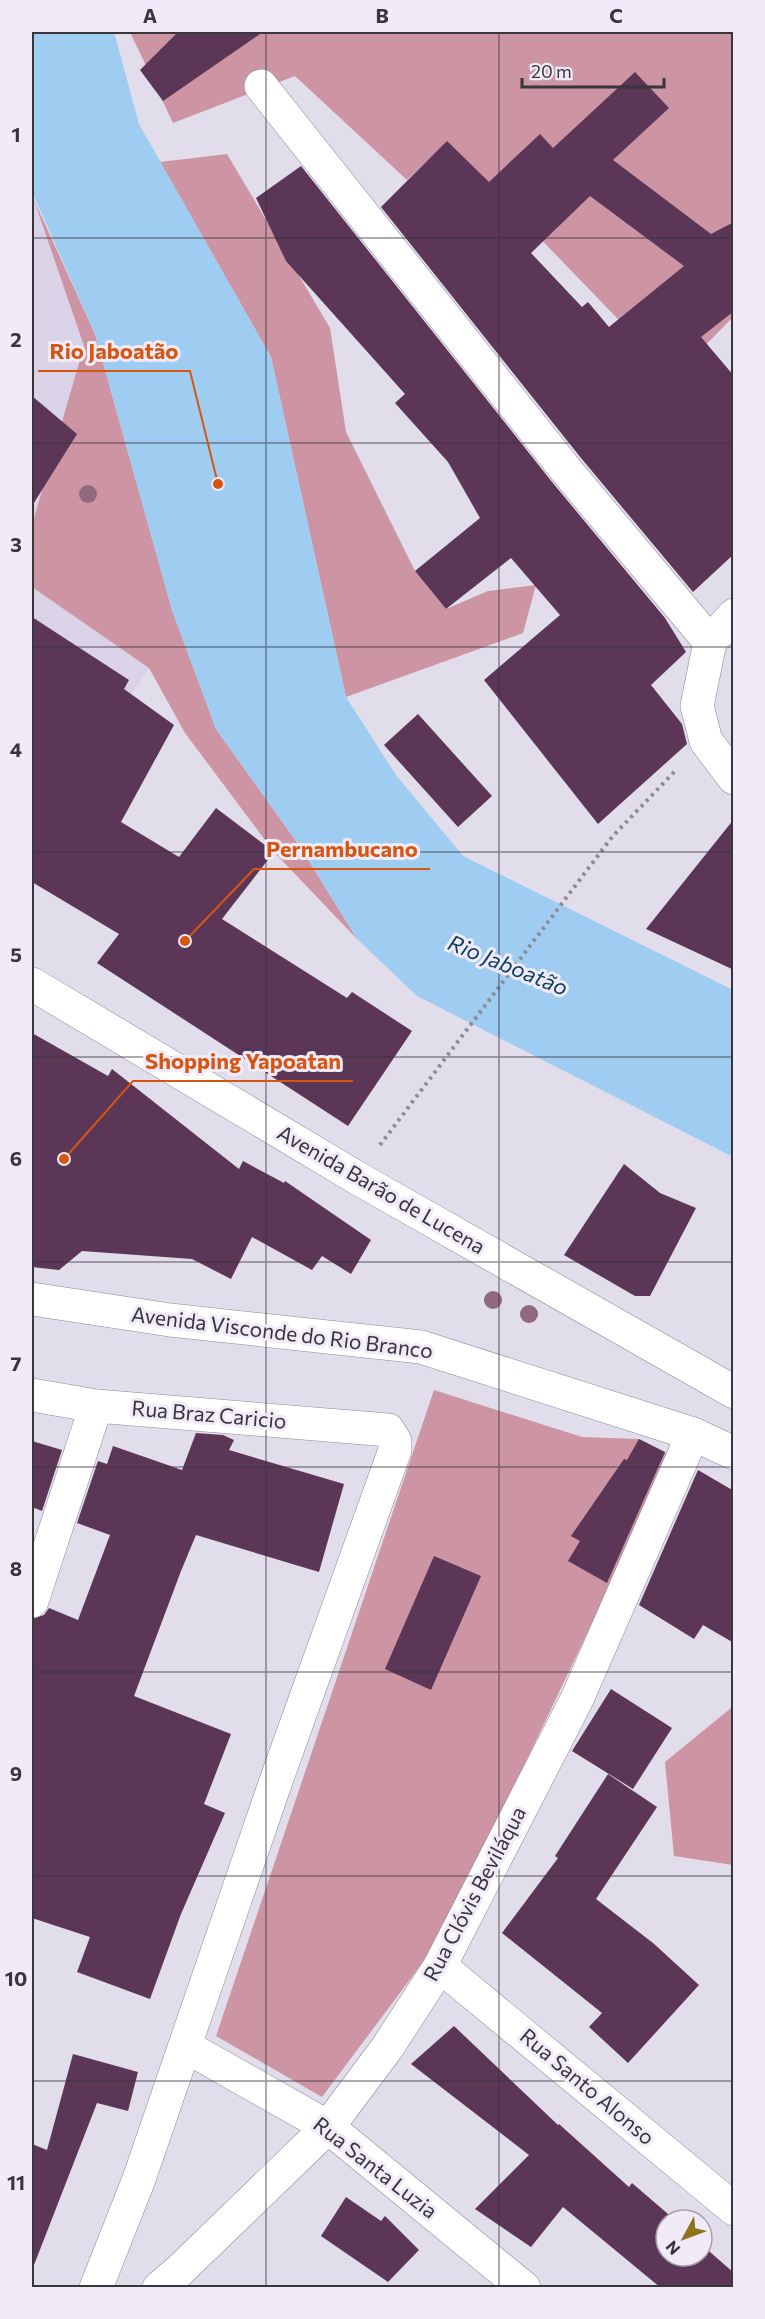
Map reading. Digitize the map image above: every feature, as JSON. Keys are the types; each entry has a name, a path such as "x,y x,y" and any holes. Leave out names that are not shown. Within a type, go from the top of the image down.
{"street":[{"path":"261,87 558,461 710,642"},
{"path":"734,615 710,642 697,706 706,741 734,778"},
{"name":"Avenida Barão de Lucena","path":"32,984 359,1179 734,1392"},
{"name":"Avenida Visconde do Rio Branco","path":"32,1299 170,1320 421,1347 693,1434 734,1453"},
{"name":"Rua Braz Caricio","path":"32,1395 96,1406 388,1430 395,1441 388,1467 185,2046"},
{"path":"32,1601 96,1406"},
{"name":"Rua Clóvis Beviláqua","path":"159,2288 328,2127 387,2048 440,1966 577,1699 693,1434"},
{"name":"Rua Santo Alonso","path":"440,1966 734,2209"},
{"path":"96,2288 120,2230 185,2046"},
{"name":"Rua Santa Luzia","path":"185,2046 328,2127 524,2288"}],"path":[{"path":"385,1139 612,837 706,741"}],"shaded area":[{"path":"130,32 733,32 733,317 688,363 642,344 447,142 407,180 295,76 173,123"},
{"path":"227,154 330,328 346,432 415,571 446,609 488,591 536,585 523,633 346,697 271,357 160,162"},
{"path":"32,192 84,346 32,551"},
{"path":"34,200 95,334 172,610 216,729 301,848 357,939 274,852 185,733 149,668 32,587 32,525 84,346"},
{"path":"32,587 149,668 32,846"},
{"path":"434,1390 582,1437 639,1439 672,1456 508,1799 423,1962 322,2097 216,2036"},
{"path":"731,1708 734,1709 733,1865 674,1856 665,1762"}],"water":[{"name":"Rio Jaboatão","path":"32,32 114,32 139,124 271,357 346,697 396,775 463,856 733,990 733,1157 417,996 357,939 301,848 216,729 172,610 95,334 32,192"}],"building":[{"path":"178,32 263,32 163,101 140,70"},
{"path":"635,72 669,108 613,160 711,234 734,222 734,311 701,337 734,376 734,554 693,592 581,458 381,207 447,141 489,182 540,134 553,148","holes":["590,196 684,266 609,327 588,302 582,307 531,253"]},
{"path":"301,166 552,482 665,618 686,652 651,685 682,724 687,744 598,824 484,680 560,615 511,558 446,609 415,571 480,518 448,462 395,403 405,394 286,261 256,198"},
{"path":"32,396 77,434 32,506"},
{"path":"32,617 129,680 124,689 174,725 121,822 179,857 216,808 274,852 222,919 347,998 352,992 412,1031 348,1126 97,963 119,934 32,882"},
{"path":"418,714 492,796 458,827 384,745"},
{"path":"734,819 734,970 646,929"},
{"path":"32,1033 108,1076 112,1069 239,1169 243,1161 284,1183 285,1181 371,1240 351,1274 322,1256 312,1270 252,1237 231,1279 192,1259 82,1251 59,1270 32,1267"},
{"path":"624,1164 660,1193 696,1208 650,1296 635,1296 564,1255"},
{"path":"196,1433 223,1435 234,1440 229,1450 344,1484 319,1572 196,1535 181,1571 134,1696 231,1734 204,1804 225,1813 181,1914 150,1999 77,1972 90,1937 32,1918 32,1619 44,1615 49,1608 78,1620 110,1535 77,1523 98,1461 107,1464 113,1446 182,1470"},
{"path":"639,1439 665,1452 607,1583 568,1561 580,1541 571,1536 624,1459 627,1460"},
{"path":"32,1441 62,1450 42,1511 32,1507"},
{"path":"698,1470 734,1491 734,1643 703,1625 694,1639 639,1605"},
{"path":"434,1556 481,1576 431,1690 385,1669"},
{"path":"611,1689 672,1728 633,1789 572,1751"},
{"path":"608,1774 657,1807 596,1899 653,1943 699,1985 628,2063 589,2027 602,2013 502,1933 558,1858 555,1856"},
{"path":"454,2026 558,2125 629,2187 632,2183 661,2208 654,2208 654,2268 714,2268 714,2256 734,2273 734,2288 661,2288 563,2207 531,2247 475,2209 529,2155 411,2064"},
{"path":"73,2054 138,2072 128,2111 97,2103 34,2265 32,2265 32,2144 47,2150"},
{"path":"346,2197 381,2221 385,2216 419,2250 388,2282 321,2236"}],"place":[{"name":"Rio Jaboatão","path":"218,484"},
{"name":"Pernambucano","path":"185,941"},
{"name":"Shopping Yapoatan","path":"64,1159"}]}
